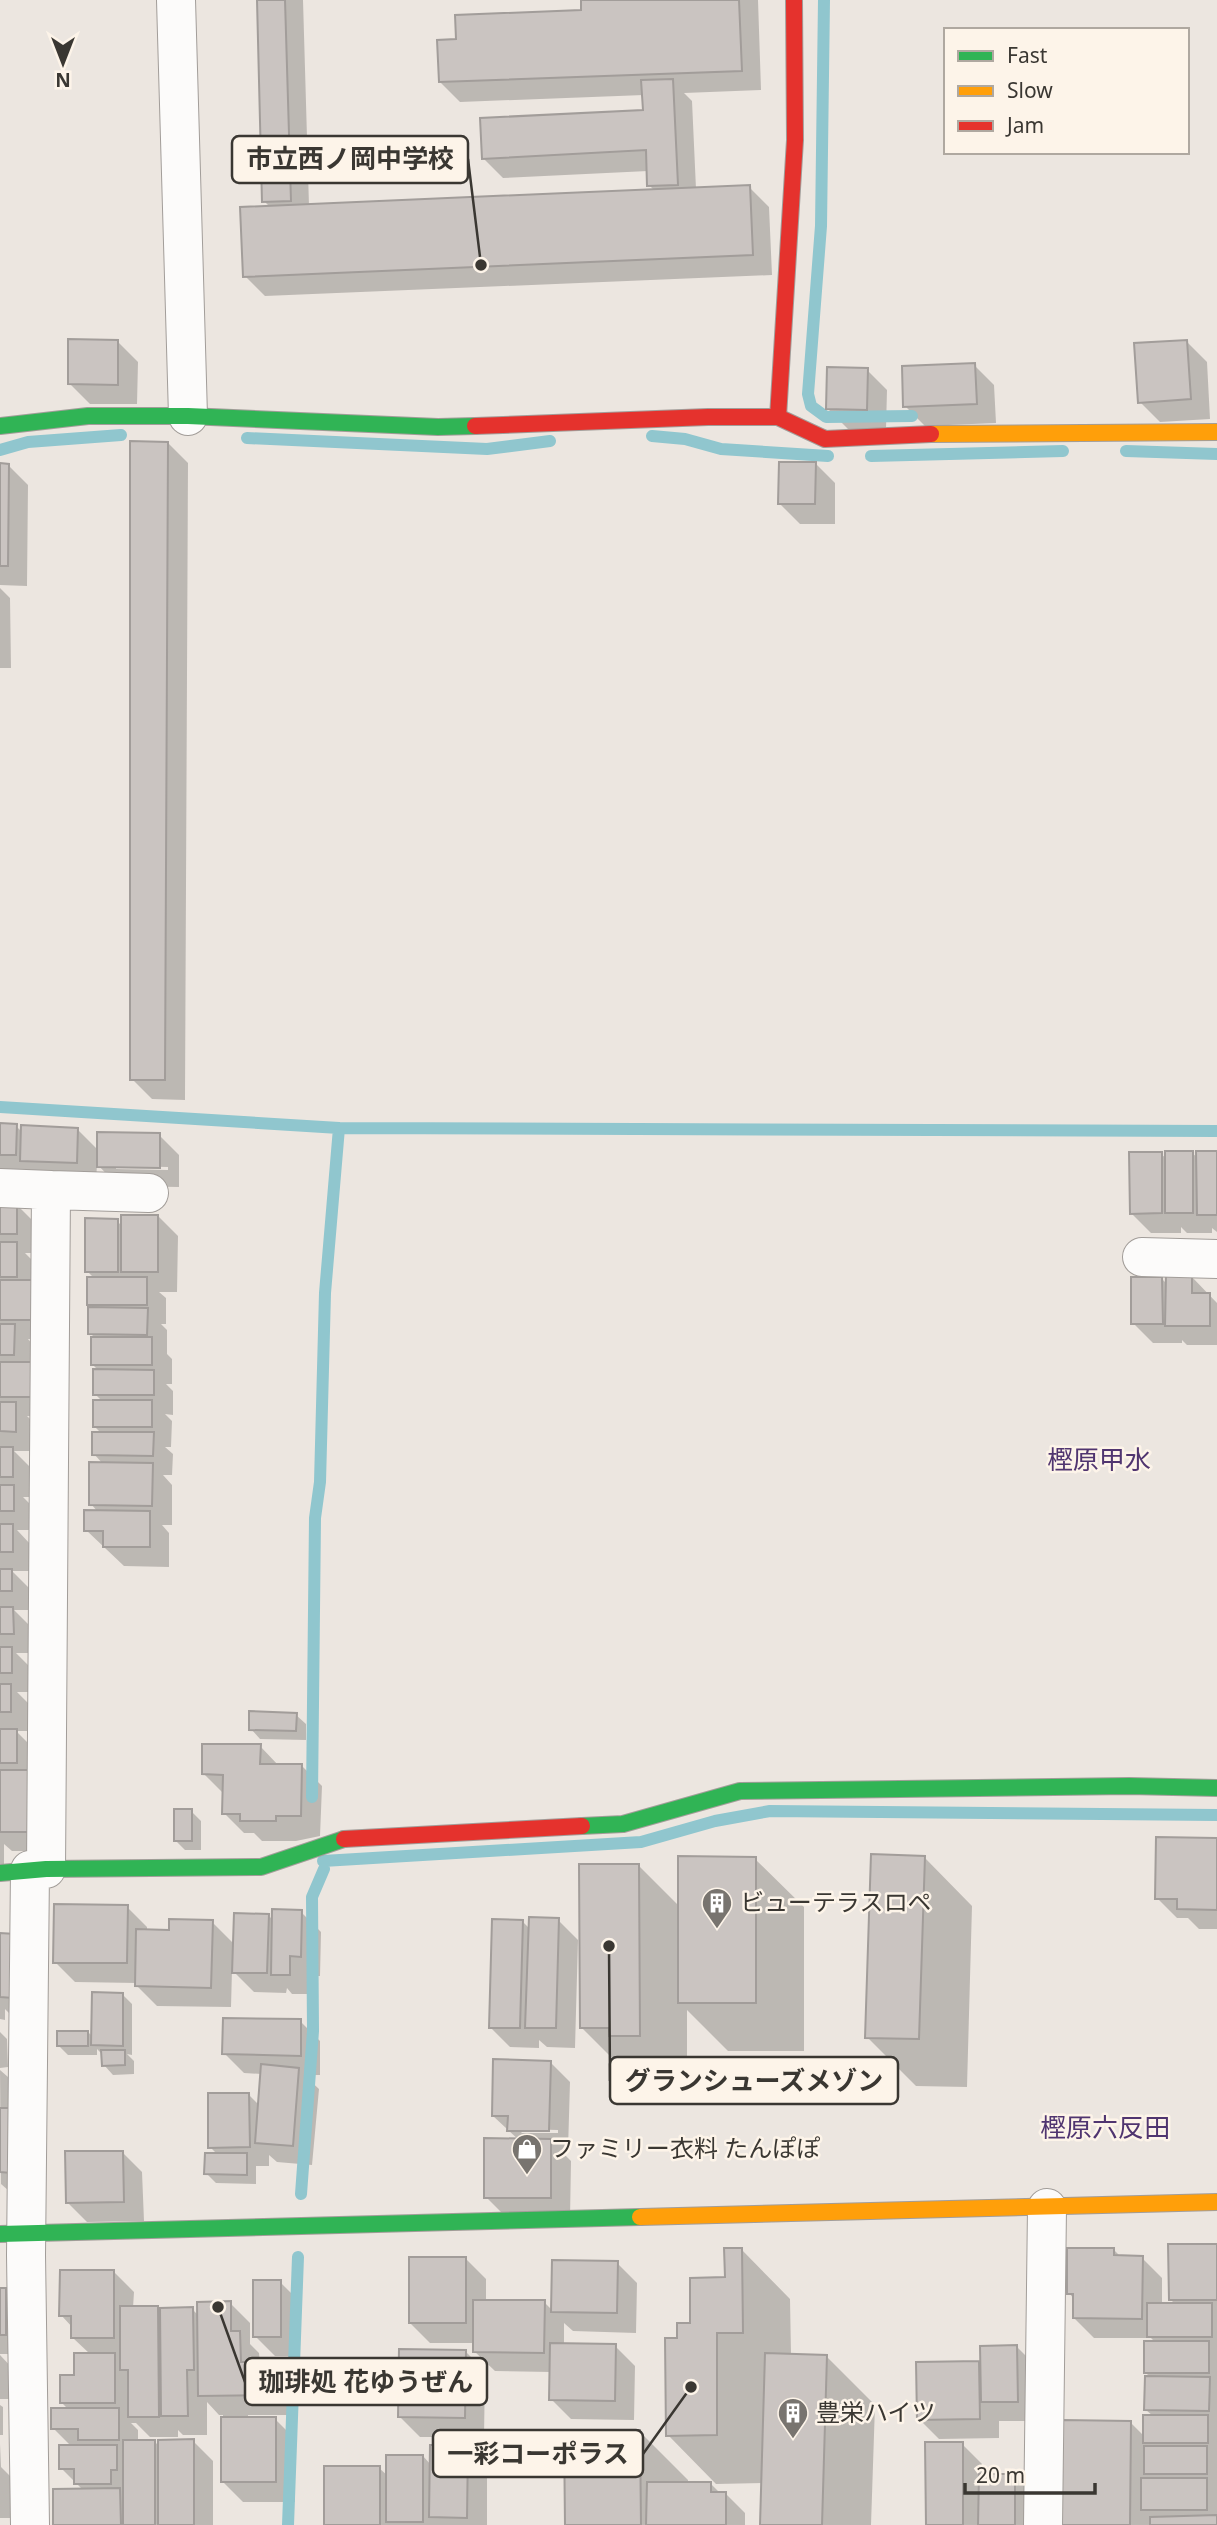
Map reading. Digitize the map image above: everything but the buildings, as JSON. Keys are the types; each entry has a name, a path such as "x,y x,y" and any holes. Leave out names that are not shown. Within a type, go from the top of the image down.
{"street":[{"path":"176,0 188,416"},
{"path":"778,417 795,140 794,0"},
{"path":"0,426 88,416 188,416 438,426 645,418 778,417 825,439 965,432 1217,432"},
{"path":"0,1188 149,1192"},
{"path":"30,2525 13,2234 51,1190"},
{"path":"1142,1257 1217,1259"},
{"path":"25,1871 261,1867 338,1839 623,1824 740,1791 1129,1786 1217,1788"},
{"path":"13,2234 1217,2202"},
{"path":"1043,2525 1047,2208"}],"waterway":[{"path":"824,0 821,226 808,394 811,406 826,417 912,416"},
{"path":"0,450 28,442 121,435"},
{"path":"652,436 685,439 721,449 828,456"},
{"path":"247,438 487,449 550,441"},
{"path":"871,456 1063,451"},
{"path":"1126,451 1217,454"},
{"path":"0,1107 339,1128 1217,1131"},
{"path":"312,1797 315,1518 320,1482 325,1293 339,1128"},
{"path":"323,1861 641,1842 715,1821 770,1811 1217,1815"},
{"path":"301,2194 313,2031 312,1897 324,1869"},
{"path":"288,2525 298,2257"}],"traffic: fast":[{"path":"0,426 88,416 188,416 438,427 475,426"},
{"path":"582,1826 623,1824 740,1791 1129,1786 1217,1788"},
{"path":"0,1873 46,1869 261,1867 344,1839"},
{"path":"0,2234 640,2217"}],"traffic: slow":[{"path":"931,434 1217,432"},
{"path":"640,2217 1217,2202"}],"traffic: jam":[{"path":"778,417 795,140 794,0"},
{"path":"475,426 778,417 825,439 931,434"},
{"path":"344,1839 582,1826"}],"place":[{"name":"市立西ノ岡中学校","path":"481,265"},
{"name":"ビューテラスロペ","path":"717,1930"},
{"name":"グランシューズメゾン","path":"609,1946"},
{"name":"ファミリー衣料 たんぽぽ","path":"527,2176"},
{"name":"珈琲処 花ゆうぜん","path":"218,2307"},
{"name":"一彩コーポラス","path":"691,2387"},
{"name":"豊栄ハイツ","path":"793,2440"}],"district":[{"name":"樫原甲水","path":"1099,1460"},
{"name":"樫原六反田","path":"1105,2128"}]}
